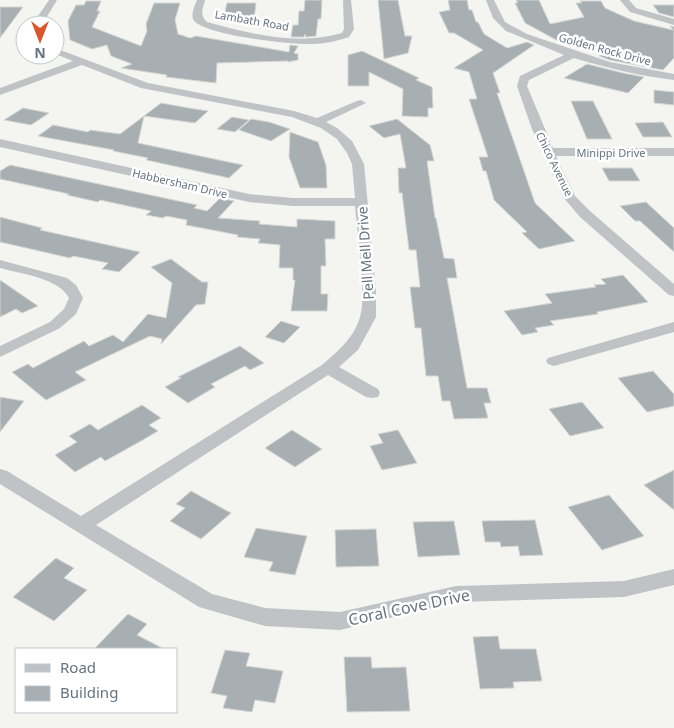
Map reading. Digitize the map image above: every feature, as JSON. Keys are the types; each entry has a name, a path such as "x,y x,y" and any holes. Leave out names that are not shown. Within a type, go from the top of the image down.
{"street":[{"path":"43,15 53,0"},
{"name":"Lambath Road","path":"201,0 197,14 198,19 204,24 265,38 320,41 346,35 348,29 347,0"},
{"name":"Golden Rock Drive","path":"490,0 497,18 505,26 530,39 572,55 622,69 674,77"},
{"path":"624,0 632,10 674,22"},
{"name":"Pell Mell Drive","path":"65,55 145,86 294,114 317,122 339,134 353,148 358,164 369,291 368,317 352,347 328,368 81,525"},
{"name":"Chico Avenue","path":"572,55 524,78 522,86 548,152 569,197 585,214 674,292"},
{"path":"0,92 81,62"},
{"path":"317,122 361,103"},
{"name":"Habbersham Drive","path":"0,143 248,198 293,202 362,202"},
{"name":"Minippi Drive","path":"548,152 674,152"},
{"path":"0,264 62,281 71,288 76,298 71,311 55,325 0,352"},
{"path":"554,361 674,327"},
{"path":"328,368 372,393"},
{"name":"Coral Cove Drive","path":"0,475 206,601 265,617 340,621 456,594 624,589 674,577"}],"building":[{"path":"305,0 322,0 321,19 318,19 316,36 306,37 305,34 304,37 291,37 293,25 298,25 299,11 304,11"},
{"path":"378,0 398,0 405,36 412,36 408,53 384,59"},
{"path":"448,0 467,0 469,10 472,10 476,22 478,22 484,34 507,48 527,42 534,45 493,73 500,93 497,93 535,203 575,241 539,249 522,233 527,232 494,200 486,171 483,171 479,157 488,157 469,99 477,99 469,72 454,68 483,50 454,33 449,33 439,12 450,10"},
{"path":"516,0 539,0 550,24 584,17 576,3 582,3 580,1 601,1 605,8 634,21 673,30 670,26 674,27 674,58 663,70 610,60 599,56 604,53 567,41 562,43 525,23 515,3 518,3"},
{"path":"86,1 101,1 97,11 100,11 92,27 141,46 147,31 146,24 154,3 180,3 175,20 178,34 190,38 196,36 289,52 290,45 298,46 294,53 298,54 298,60 288,62 217,63 216,83 166,77 167,75 121,68 132,64 111,56 107,45 92,49 70,40 68,21 76,5 84,5"},
{"path":"227,3 256,3 254,19 247,22 224,16"},
{"path":"653,5 674,5 674,17 659,13"},
{"path":"0,7 23,7 15,15 15,18 0,38"},
{"path":"362,51 419,78 416,80 432,87 433,108 428,108 428,117 402,116 403,89 369,72 369,86 348,86 348,55"},
{"path":"587,64 644,77 628,93 564,78"},
{"path":"654,90 674,92 674,105 654,103"},
{"path":"571,101 593,101 612,139 587,139"},
{"path":"161,103 208,111 195,123 144,116"},
{"path":"23,108 49,113 31,125 4,120"},
{"path":"144,116 138,143 243,165 229,178 146,160 148,158 114,150 38,136 53,125 88,132 90,130 120,134"},
{"path":"232,117 249,120 235,132 217,129"},
{"path":"251,119 269,122 290,129 271,141 239,130"},
{"path":"397,119 430,145 434,161 427,161 435,218 444,258 454,259 457,278 447,278 467,388 487,388 491,403 484,403 488,418 454,419 450,401 442,401 438,376 426,376 421,328 415,328 410,287 420,287 416,250 409,250 402,193 399,193 398,168 406,168 400,134 384,138 369,126"},
{"path":"663,122 672,137 643,137 635,123"},
{"path":"290,132 318,142 326,165 327,188 300,188 289,157"},
{"path":"10,165 197,205 194,208 207,211 220,198 234,201 218,218 260,221 259,224 297,227 297,219 335,221 335,239 325,239 326,266 321,266 321,294 328,294 327,311 291,311 295,280 293,280 293,268 279,268 280,245 258,243 260,239 237,237 238,235 186,225 187,220 146,215 151,211 100,200 98,202 0,179 0,171"},
{"path":"602,168 632,168 640,181 609,181"},
{"path":"646,202 674,228 674,252 640,221 635,221 620,206"},
{"path":"0,217 42,228 40,230 140,252 119,272 102,269 108,263 73,256 70,258 0,242"},
{"path":"171,259 202,282 208,282 205,304 196,305 161,344 162,339 150,336 75,372 86,380 46,400 12,372 28,364 33,368 84,341 89,346 113,335 123,342 148,314 166,318 172,283 151,267"},
{"path":"623,275 648,302 597,312 598,314 550,321 554,325 535,328 538,332 522,335 504,311 552,303 545,294 596,287 594,285 606,284 601,279"},
{"path":"0,280 38,306 22,313 16,309 0,317"},
{"path":"281,321 300,327 284,343 265,337"},
{"path":"240,346 264,363 250,370 245,366 211,384 215,387 188,403 165,387 181,378 178,377"},
{"path":"653,371 674,394 674,406 647,412 618,378"},
{"path":"0,397 24,401 0,432"},
{"path":"582,402 604,428 570,436 549,409"},
{"path":"142,405 161,418 149,425 158,431 141,441 105,461 101,457 75,472 55,455 77,442 69,436 90,424 98,430"},
{"path":"292,430 322,449 295,467 265,448"},
{"path":"398,430 417,463 382,470 370,446 383,443 378,434"},
{"path":"674,470 674,510 644,485"},
{"path":"191,491 231,513 201,539 170,521 185,508 176,504"},
{"path":"609,495 644,536 602,550 568,507"},
{"path":"535,520 543,555 520,556 518,546 501,547 500,542 485,542 482,521"},
{"path":"454,521 460,555 418,557 413,522"},
{"path":"256,528 307,536 295,575 269,571 273,562 244,557"},
{"path":"376,529 379,566 336,567 335,530"},
{"path":"56,558 74,568 64,578 87,590 54,621 13,597"},
{"path":"128,614 147,624 137,635 162,648 95,648"},
{"path":"498,636 500,649 536,649 542,681 513,682 514,688 480,689 473,637"},
{"path":"225,650 250,653 246,666 283,671 275,703 255,700 252,712 223,708 227,696 211,693"},
{"path":"344,657 371,657 372,668 406,667 410,711 347,712"}]}
